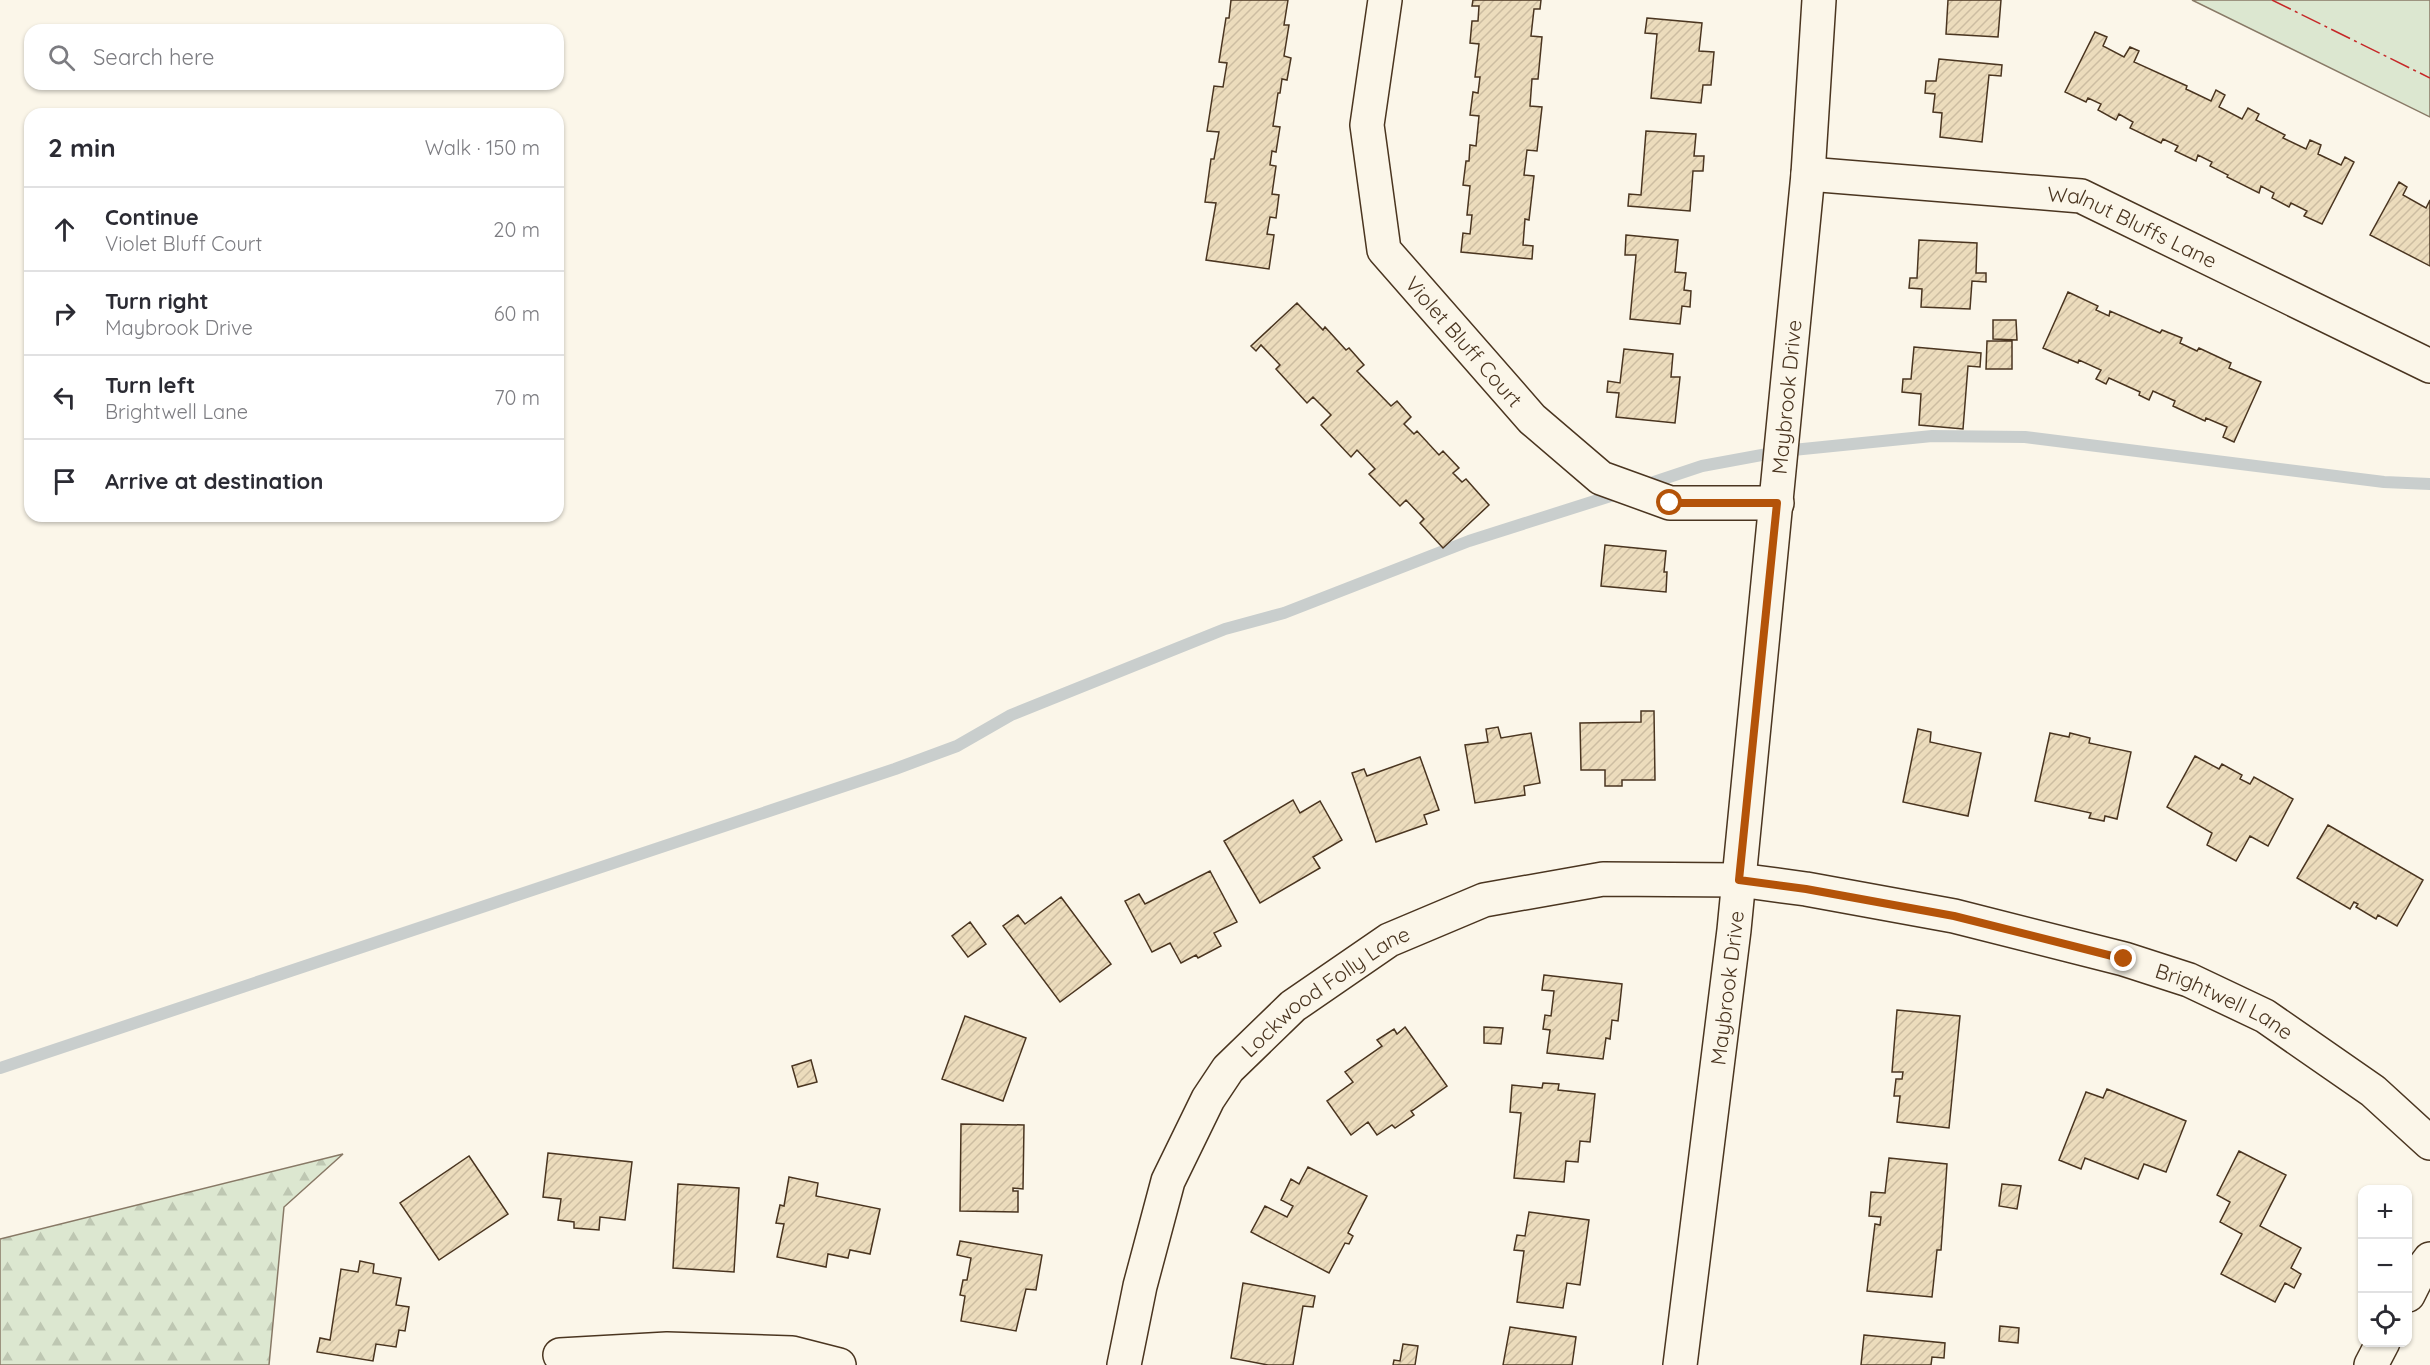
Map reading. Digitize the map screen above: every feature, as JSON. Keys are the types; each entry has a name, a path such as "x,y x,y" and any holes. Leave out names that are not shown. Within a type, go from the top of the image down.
{"street":[{"name":"Violet Bluff Court","path":"1385,0 1367,125 1384,250 1532,419 1601,478 1670,503 1777,503"},
{"name":"Maybrook Drive","path":"1680,1365 1702,1205 1739,880 1808,174 1819,0"},
{"name":"Walnut Bluffs Lane","path":"1808,174 2081,196 2430,366"},
{"name":"Lockwood Folly Lane","path":"1124,1365 1140,1286 1168,1181 1208,1099 1228,1069 1293,1006 1389,940 1484,900 1603,879 1739,880"},
{"name":"Brightwell Lane","path":"1739,880 1806,889 1954,916 2124,959 2189,980 2265,1016 2373,1091 2430,1143"},
{"path":"2409,1293 2430,1259"},
{"path":"2371,1365 2380,1347"},
{"path":"560,1355 667,1349 792,1353 839,1365"}],"green space":[{"path":"2192,0 2430,0 2430,117"},
{"path":"343,1154 284,1207 269,1365 0,1365 0,1239"}],"building":[{"path":"1231,0 1288,0 1284,25 1289,25 1284,56 1291,58 1287,80 1282,79 1280,93 1278,93 1273,126 1280,127 1276,152 1272,151 1270,165 1276,166 1272,194 1279,195 1276,218 1270,217 1267,234 1274,235 1269,269 1206,260 1216,203 1205,202 1211,159 1214,159 1219,132 1207,131 1214,86 1223,87 1227,63 1219,62"},
{"path":"1473,0 1541,0 1540,9 1534,9 1531,36 1542,37 1538,79 1532,79 1530,106 1542,107 1537,151 1527,150 1524,175 1534,176 1529,220 1525,219 1523,245 1533,246 1532,259 1461,252 1463,233 1470,234 1472,215 1467,215 1470,186 1463,185 1466,161 1469,161 1470,145 1476,146 1479,116 1470,115 1473,92 1478,93 1480,77 1475,77 1479,44 1470,43 1472,21 1478,21 1479,6 1472,6"},
{"path":"1948,0 2001,0 1998,37 1946,34"},
{"path":"1647,18 1702,23 1699,51 1714,52 1711,85 1703,85 1701,103 1651,98 1657,34 1645,33"},
{"path":"2095,32 2107,37 2103,46 2124,57 2130,47 2139,51 2134,62 2187,86 2186,89 2211,101 2216,90 2225,95 2219,107 2242,119 2248,108 2259,114 2256,120 2285,135 2283,138 2306,149 2310,140 2321,145 2318,154 2341,165 2345,157 2354,162 2322,224 2304,216 2307,211 2291,203 2289,207 2272,198 2274,193 2261,186 2259,193 2210,166 2212,162 2198,155 2196,161 2175,151 2178,146 2163,139 2161,143 2130,128 2133,122 2119,114 2116,120 2098,110 2101,104 2088,98 2086,102 2065,92"},
{"path":"1939,59 2002,65 2001,76 1989,75 1982,142 1940,137 1942,113 1933,112 1935,94 1925,93 1926,81 1936,81"},
{"path":"1646,131 1696,134 1694,156 1704,156 1703,171 1693,171 1690,211 1628,206 1629,194 1641,195"},
{"path":"2399,182 2407,187 2403,195 2426,208 2430,200 2430,266 2370,235"},
{"path":"1626,235 1678,240 1675,272 1686,273 1684,290 1691,291 1690,307 1682,306 1680,324 1630,319 1636,255 1625,255"},
{"path":"1919,240 1977,243 1976,273 1986,273 1986,282 1972,281 1970,309 1921,307 1922,289 1909,288 1910,278 1917,278"},
{"path":"2068,292 2098,306 2096,310 2109,316 2110,311 2160,333 2162,330 2182,338 2180,343 2197,351 2199,348 2231,363 2229,368 2261,382 2234,442 2223,437 2227,427 2206,418 2205,421 2173,406 2175,401 2153,391 2149,400 2139,395 2140,392 2109,378 2106,384 2096,379 2101,370 2043,348"},
{"path":"1297,303 1323,330 1325,327 1346,350 1349,348 1364,365 1357,371 1391,406 1397,401 1411,417 1404,424 1414,434 1417,431 1439,455 1443,451 1459,468 1453,473 1462,482 1466,479 1489,505 1443,548 1420,523 1424,519 1406,500 1400,506 1369,474 1375,469 1357,450 1351,457 1321,425 1331,415 1313,397 1307,403 1276,369 1280,365 1261,345 1256,351 1251,346"},
{"path":"1993,320 2016,320 2017,340 1993,339"},
{"path":"1987,341 2012,341 2012,369 1986,369"},
{"path":"1914,347 1981,353 1980,367 1968,366 1963,429 1919,425 1921,394 1902,392 1903,379 1911,379"},
{"path":"1624,349 1673,354 1671,377 1680,377 1675,423 1616,417 1619,393 1607,392 1608,381 1620,383"},
{"path":"1605,545 1666,551 1664,572 1667,572 1666,592 1601,586"},
{"path":"1641,711 1654,711 1655,780 1622,780 1622,786 1605,786 1605,770 1581,770 1580,723 1641,722"},
{"path":"1498,727 1501,738 1531,733 1540,783 1524,786 1525,795 1475,803 1465,745 1488,742 1486,729"},
{"path":"1918,729 1931,732 1930,742 1981,753 1968,816 1903,802"},
{"path":"2050,733 2069,737 2070,733 2090,738 2089,743 2131,752 2117,819 2105,816 2104,821 2089,818 2091,813 2035,801"},
{"path":"2195,756 2219,769 2222,764 2242,775 2240,779 2250,784 2254,777 2293,799 2268,846 2250,836 2236,861 2207,845 2212,833 2167,807"},
{"path":"1420,757 1439,810 1424,815 1427,824 1376,842 1352,773 1364,769 1367,776"},
{"path":"1293,800 1300,813 1320,801 1342,840 1313,857 1320,868 1260,903 1224,841"},
{"path":"2328,825 2423,880 2397,926 2378,915 2376,919 2356,907 2358,904 2354,902 2350,909 2297,878"},
{"path":"1210,871 1237,922 1214,933 1221,946 1198,958 1196,955 1181,963 1170,943 1152,952 1125,901 1139,894 1145,904"},
{"path":"1061,897 1111,964 1060,1002 1003,926 1018,915 1025,924"},
{"path":"970,922 986,944 968,957 952,936"},
{"path":"1544,975 1622,984 1618,1021 1612,1020 1610,1039 1606,1038 1603,1059 1547,1053 1550,1030 1543,1029 1545,1015 1551,1016 1554,991 1542,990"},
{"path":"1897,1010 1960,1016 1949,1128 1897,1122 1900,1096 1894,1096 1896,1079 1902,1079 1903,1072 1892,1072"},
{"path":"965,1016 1026,1038 1003,1101 942,1079"},
{"path":"1405,1027 1447,1086 1411,1111 1414,1115 1395,1128 1392,1125 1377,1135 1368,1122 1351,1135 1327,1101 1353,1082 1345,1072 1382,1046 1377,1040 1394,1029 1397,1034"},
{"path":"1484,1027 1503,1028 1501,1044 1484,1043"},
{"path":"811,1060 817,1082 798,1087 792,1066"},
{"path":"1543,1083 1559,1084 1558,1090 1595,1094 1590,1142 1580,1141 1578,1162 1566,1161 1564,1182 1514,1178 1521,1113 1510,1112 1512,1085 1542,1088"},
{"path":"2107,1089 2186,1121 2166,1172 2144,1164 2138,1179 2085,1158 2081,1169 2059,1160 2086,1092 2103,1098"},
{"path":"961,1124 1024,1125 1023,1189 1013,1188 1013,1191 1018,1191 1018,1212 960,1211"},
{"path":"2239,1151 2286,1175 2260,1226 2301,1248 2291,1268 2301,1274 2294,1288 2285,1283 2275,1302 2221,1274 2242,1234 2220,1222 2230,1202 2217,1195"},
{"path":"548,1153 632,1162 625,1220 600,1217 599,1230 574,1228 574,1222 558,1220 561,1199 543,1197"},
{"path":"469,1156 508,1214 439,1260 400,1203"},
{"path":"1889,1158 1947,1164 1941,1250 1937,1250 1932,1297 1867,1291 1875,1224 1880,1225 1881,1217 1869,1216 1871,1192 1885,1193"},
{"path":"1308,1167 1367,1196 1348,1233 1353,1236 1349,1244 1345,1243 1329,1273 1251,1232 1265,1206 1287,1217 1293,1206 1281,1200 1291,1179 1299,1184"},
{"path":"789,1177 818,1183 816,1196 880,1209 870,1254 850,1250 848,1258 828,1254 826,1267 777,1257 784,1224 776,1223 780,1205 784,1206"},
{"path":"678,1184 739,1188 734,1272 673,1268"},
{"path":"2002,1184 2021,1186 2017,1209 1999,1206"},
{"path":"1529,1212 1589,1220 1580,1285 1567,1283 1563,1308 1517,1302 1524,1251 1514,1250 1517,1235 1525,1236"},
{"path":"960,1241 1042,1255 1036,1290 1026,1289 1016,1331 961,1321 965,1296 960,1295 963,1280 967,1280 971,1258 957,1255"},
{"path":"360,1261 374,1264 373,1273 401,1278 396,1305 409,1307 405,1331 399,1330 396,1347 376,1344 373,1361 317,1352 320,1338 330,1340 341,1269 358,1272"},
{"path":"1243,1283 1315,1296 1313,1307 1303,1306 1293,1365 1268,1365 1231,1358"},
{"path":"2000,1326 2019,1328 2018,1343 1999,1341"},
{"path":"1510,1327 1576,1337 1572,1365 1503,1365"},
{"path":"1864,1335 1945,1343 1944,1358 1932,1357 1931,1365 1861,1365"},
{"path":"1403,1344 1418,1346 1415,1365 1393,1365 1394,1360 1400,1361"}],"waterway":[{"path":"1642,486 1702,466 1783,451 1932,436 2025,437 2384,482 2430,484"},
{"path":"0,1068 895,769 957,746 1011,715 1225,629 1284,613 1469,541 1620,493"}],"power":[{"path":"2272,0 2430,78"}],"route":[{"path":"1670,503 1777,503 1739,880 1806,889 1954,916 2124,959"}]}
